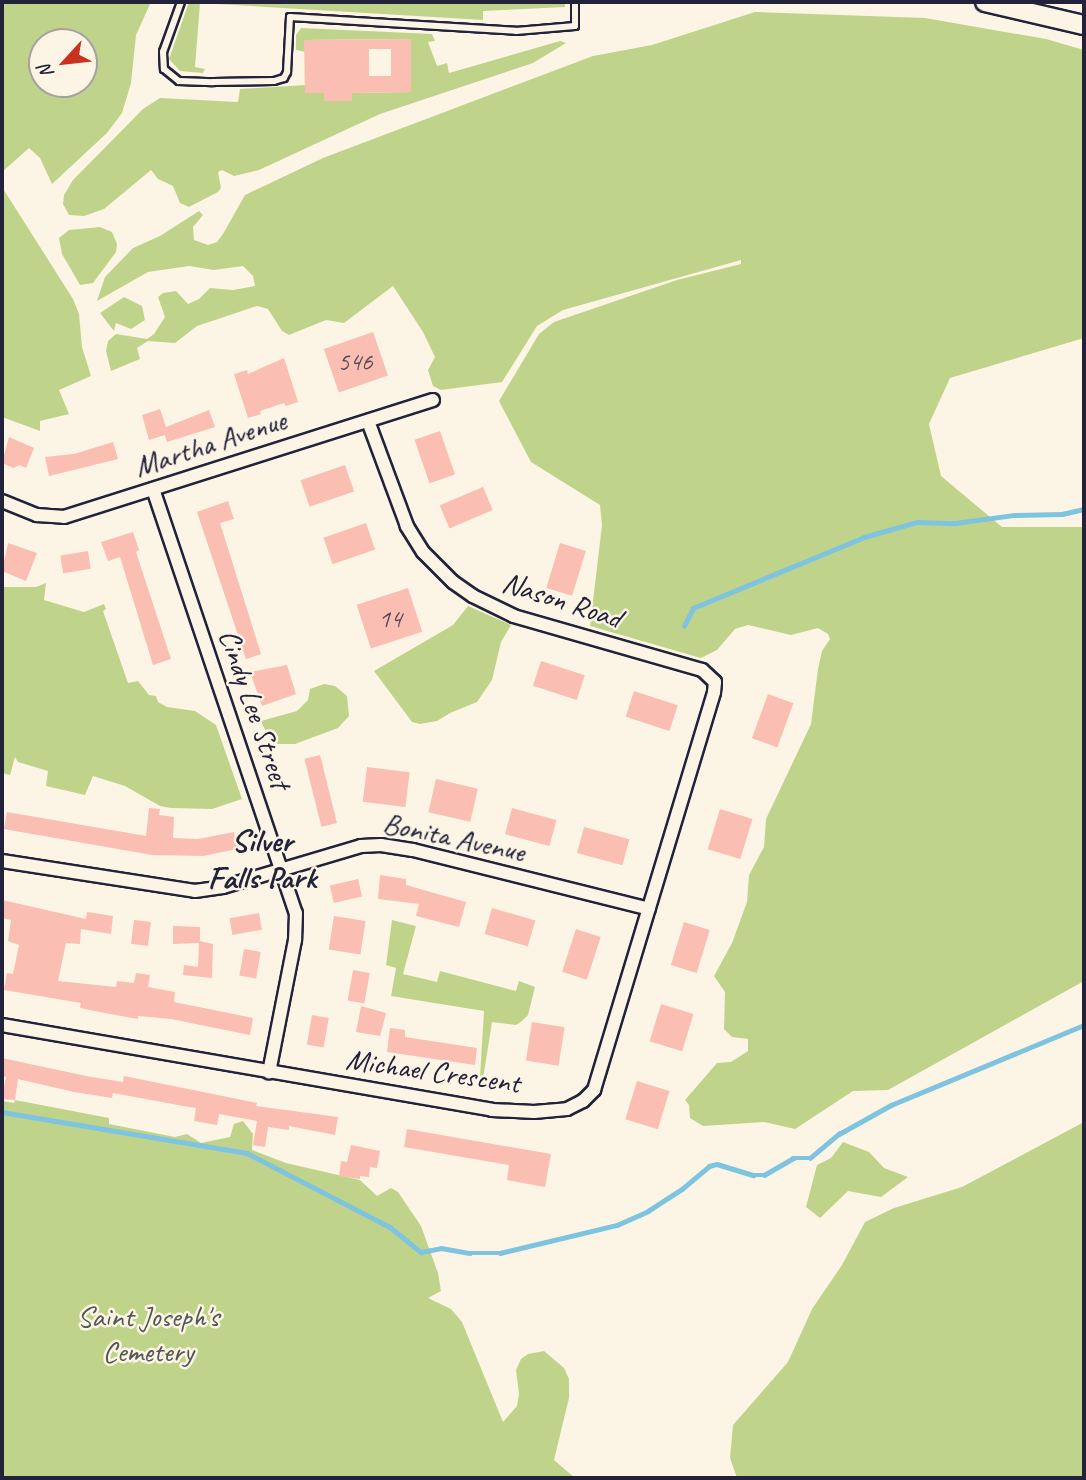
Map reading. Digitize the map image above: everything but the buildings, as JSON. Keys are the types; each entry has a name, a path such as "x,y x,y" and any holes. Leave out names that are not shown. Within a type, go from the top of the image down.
{"main road":[{"path":"985,2 1084,24"}],"street":[{"name":"Martha Avenue","path":"2,501 37,514 57,517 433,400"},
{"name":"Nason Road","path":"368,421 407,526 424,552 453,582 473,596 514,616 702,670 713,679"},
{"name":"Cindy Lee Street","path":"153,489 294,903 296,929 269,1072"},
{"name":"Michael Crescent","path":"2,1025 492,1110 534,1112 576,1105 594,1090 715,692 713,679"},
{"name":"Bonita Avenue","path":"2,861 195,891 223,887 360,846 381,845 413,850 649,909"}],"lane":[{"path":"181,2 162,61 171,78 193,82 274,81 284,78 287,72 290,17 516,31 575,26 575,2"}],"green space":[{"path":"2,2 151,2 136,35 131,83 122,113 107,133 52,184 40,158 29,148 2,172"},
{"path":"189,2 565,2 565,7 483,11 483,20 200,3 195,67 205,69 203,73 180,71 169,59"},
{"path":"755,12 925,18 1046,39 1084,50 1084,338 950,378 929,424 941,476 1002,527 1084,527 1084,981 888,1090 853,1091 795,1129 764,1122 703,1126 690,1118 689,1105 685,1100 717,1063 731,1062 748,1051 748,1039 732,1037 724,1029 725,992 714,976 732,943 747,902 749,875 764,847 766,819 811,724 818,669 822,651 830,639 828,634 818,628 791,635 748,625 735,629 717,650 701,658 590,626 602,525 600,505 531,462 499,401 539,334 554,322 677,280 741,264 741,260 563,310 537,326 502,382 441,390 433,386 428,370 435,357 423,332 393,286 344,323 326,320 289,335 282,331 268,309 257,306 197,326 175,343 148,341 137,348 140,359 111,371 106,351 108,341 116,334 147,339 154,334 165,317 158,297 163,293 176,291 188,304 199,299 210,288 233,290 255,286 253,276 243,266 214,270 189,266 148,272 97,301 105,277 133,248 160,236 199,211 203,215 193,227 194,240 208,245 217,242 245,195 323,158 593,56 652,45"},
{"path":"301,28 432,34 435,41 428,42 437,66 447,63 449,73 560,41 566,43 533,63 380,114 259,170 234,176 222,170 218,172 221,188 218,192 189,207 180,203 173,186 158,179 151,170 104,209 84,216 69,215 63,204 64,195 73,180 143,109 160,98 238,102 240,89 305,85 305,93 324,93 324,101 352,93 411,92 410,39 305,40 305,52 296,50 296,35"},
{"path":"2,187 73,299 79,314 82,347 91,376 59,390 69,414 40,421 40,431 2,417"},
{"path":"100,227 112,232 117,244 116,252 93,283 80,285 62,254 59,238 69,230"},
{"path":"124,297 142,306 145,320 131,329 116,323 114,331 100,313"},
{"path":"46,583 44,600 84,612 104,604 106,609 103,611 128,683 138,681 149,695 156,696 158,702 167,707 195,711 216,725 242,799 212,809 171,808 160,806 125,786 93,776 85,795 46,786 48,771 18,762 15,757 10,775 2,773 2,587 36,587"},
{"path":"468,606 511,625 501,642 492,680 477,702 437,721 420,724 412,722 374,671 453,625"},
{"path":"324,684 335,686 347,696 349,716 338,728 295,744 278,744 269,738 261,721 297,711 308,700 310,689"},
{"path":"392,920 416,926 403,974 437,982 440,971 516,991 519,981 535,987 528,1015 522,1021 516,1025 492,1022 483,1079 480,1077 484,1011 391,996 396,968 386,965"},
{"name":"Saint Joseph's Cemetery","path":"15,1100 109,1118 109,1124 175,1137 187,1134 201,1143 230,1137 234,1124 243,1121 253,1134 252,1150 286,1163 360,1180 377,1196 391,1188 398,1192 421,1226 438,1273 441,1291 428,1298 451,1309 462,1322 503,1422 517,1406 519,1394 516,1370 521,1359 528,1354 544,1351 564,1368 569,1379 569,1398 554,1460 575,1478 2,1478 2,1101 14,1103"},
{"path":"1084,1122 1084,1478 737,1478 730,1458 733,1425 788,1362 812,1309 842,1265 865,1222 894,1208 962,1187"},
{"path":"843,1142 869,1152 884,1168 908,1177 881,1197 848,1191 820,1218 806,1207 817,1165 831,1158"}],"waterway":[{"path":"684,626 693,608 864,537 917,522 955,523 1014,515 1062,514 1084,509"},
{"path":"2,1112 247,1153 390,1227 421,1252 441,1248 470,1253 500,1253 617,1225 648,1211 682,1189 709,1166 717,1164 753,1175 764,1175 793,1158 810,1158 839,1134 891,1105 1084,1025"}],"district":[{"name":"Silver Falls Park","path":"262,860"}]}
